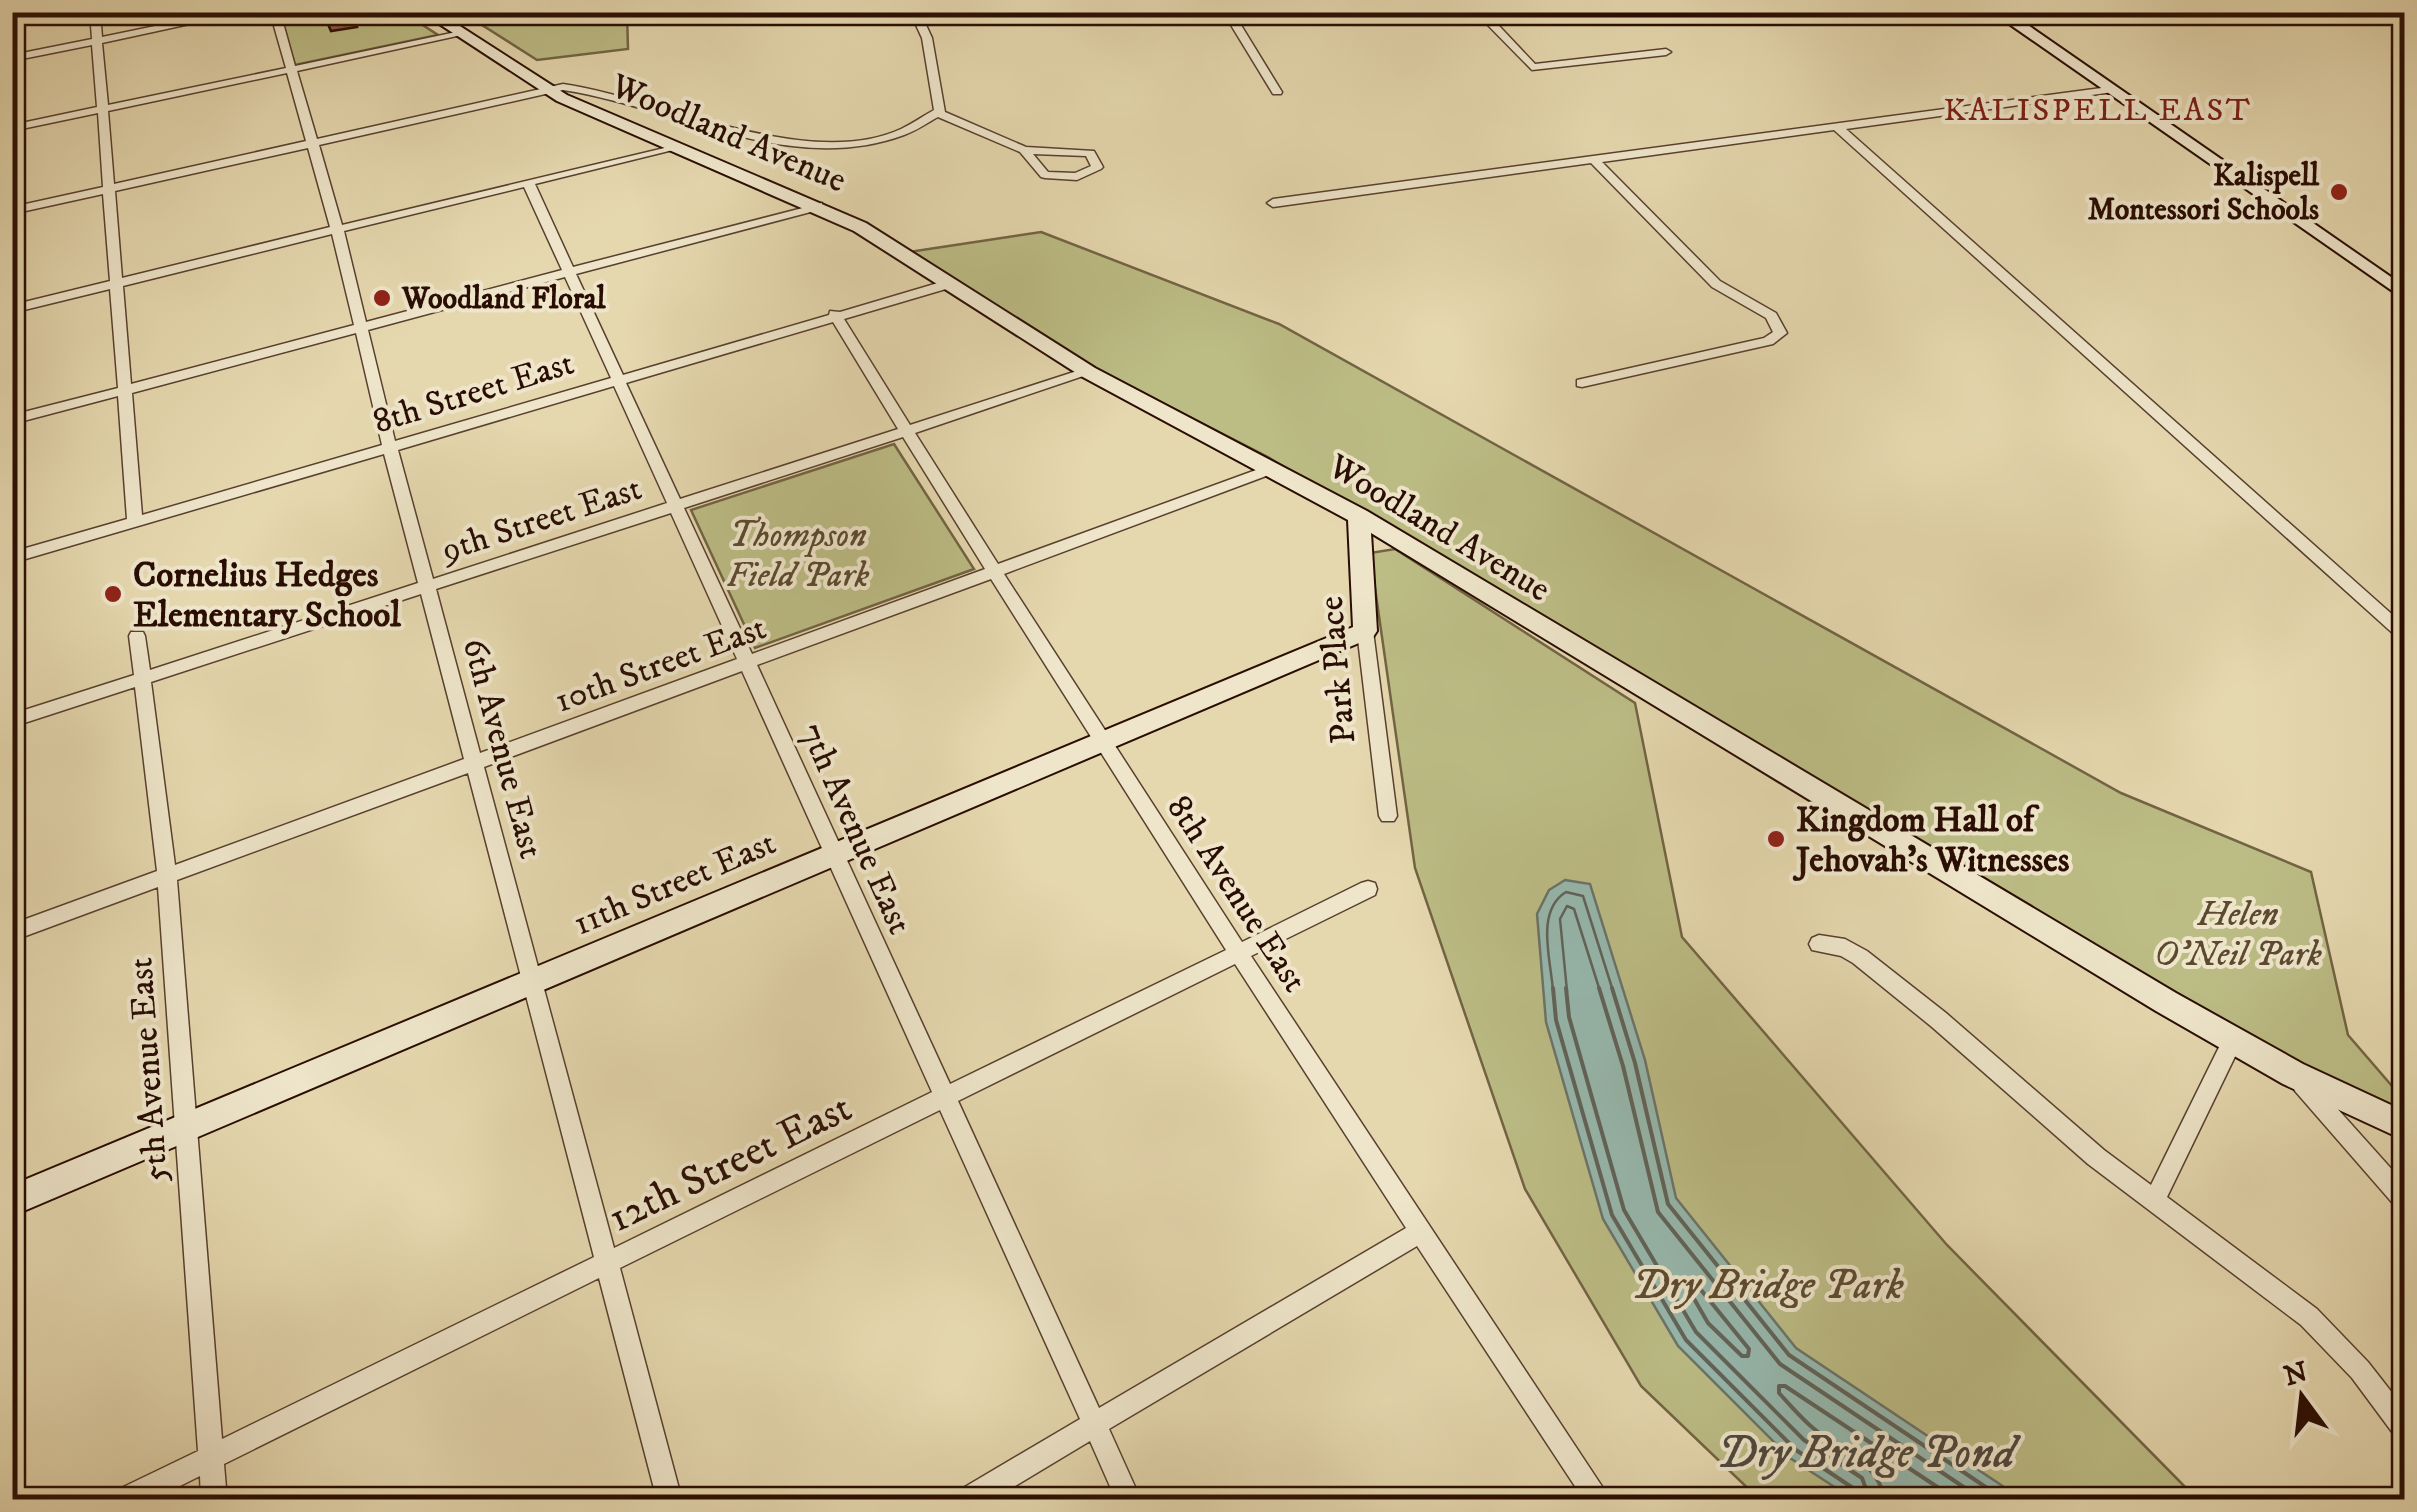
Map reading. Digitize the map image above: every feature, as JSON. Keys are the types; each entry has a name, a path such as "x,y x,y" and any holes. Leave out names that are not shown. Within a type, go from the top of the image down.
{"street":[{"path":"95,12 135,522"},
{"path":"12,58 240,12"},
{"name":"6th Avenue East","path":"275,12 337,229 390,448 670,1500"},
{"name":"Woodland Avenue","path":"428,12 548,89 860,226 1088,372 1359,516 2233,1040 2293,1074 2404,1126"},
{"path":"12,211 548,89 574,87 821,148 872,142 938,114 942,105 927,38 915,12"},
{"path":"1228,12 1277,92"},
{"path":"1480,12 1532,67 1666,52"},
{"path":"1999,12 2404,294"},
{"path":"12,128 461,34"},
{"path":"1272,202 2110,90"},
{"path":"938,114 1024,150 1090,153 1098,166 1077,178 1059,179 1045,175 1024,150"},
{"path":"1838,126 2404,634"},
{"path":"12,308 673,147"},
{"path":"1582,383 1768,341 1780,333 1771,316 1716,284 1593,159"},
{"name":"7th Avenue East","path":"528,182 1128,1500"},
{"path":"12,420 818,206"},
{"name":"8th Street East","path":"12,558 835,314 952,283"},
{"name":"8th Avenue East","path":"835,314 992,572 1237,953 1599,1500"},
{"name":"9th Street East","path":"12,721 1088,372"},
{"name":"10th Street East","path":"12,932 1272,470"},
{"name":"Park Place","path":"1359,516 1366,631 1388,816"},
{"name":"11th Street East","path":"12,1201 1366,631"},
{"name":"5th Avenue East","path":"137,636 166,876 214,1500"},
{"name":"12th Street East","path":"124,1500 1368,889"},
{"path":"1819,944 1845,948 1860,957 2154,1201 2308,1317 2360,1370 2404,1427"},
{"path":"2154,1201 2233,1040"},
{"path":"2293,1074 2404,1199"},
{"path":"966,1500 1421,1231"}],"green space":[{"path":"280,13 404,13 438,35 295,65"},
{"path":"463,13 567,13 567,18 627,13 628,49 537,60"},
{"name":"Helen O'Neil Park","path":"1041,232 1279,324 2121,793 2311,872 2348,1035 2404,1100 2404,1114 2274,1052 1266,456 1098,370 909,252"},
{"name":"Thompson Field Park","path":"894,444 974,569 755,648 691,510"},
{"name":"Dry Bridge Park","path":"1395,549 1635,703 1682,937 1947,1245 2197,1499 1759,1499 1641,1386 1525,1189 1415,868 1370,553"}],"water":[{"name":"Dry Bridge Pond","path":"1565,880 1590,884 1645,1060 1676,1198 1796,1348 2022,1499 1853,1499 1790,1458 1678,1346 1603,1219 1546,1022 1537,914 1549,890"}],"place":[{"name":"Kalispell Montessori Schools","path":"2339,192"},
{"name":"Woodland Floral","path":"382,298"},
{"name":"Cornelius Hedges Elementary School","path":"113,594"},
{"name":"Kingdom Hall of Jehovah's Witnesses","path":"1776,839"}],"district":[{"name":"KALISPELL EAST","path":"2098,109"}]}
